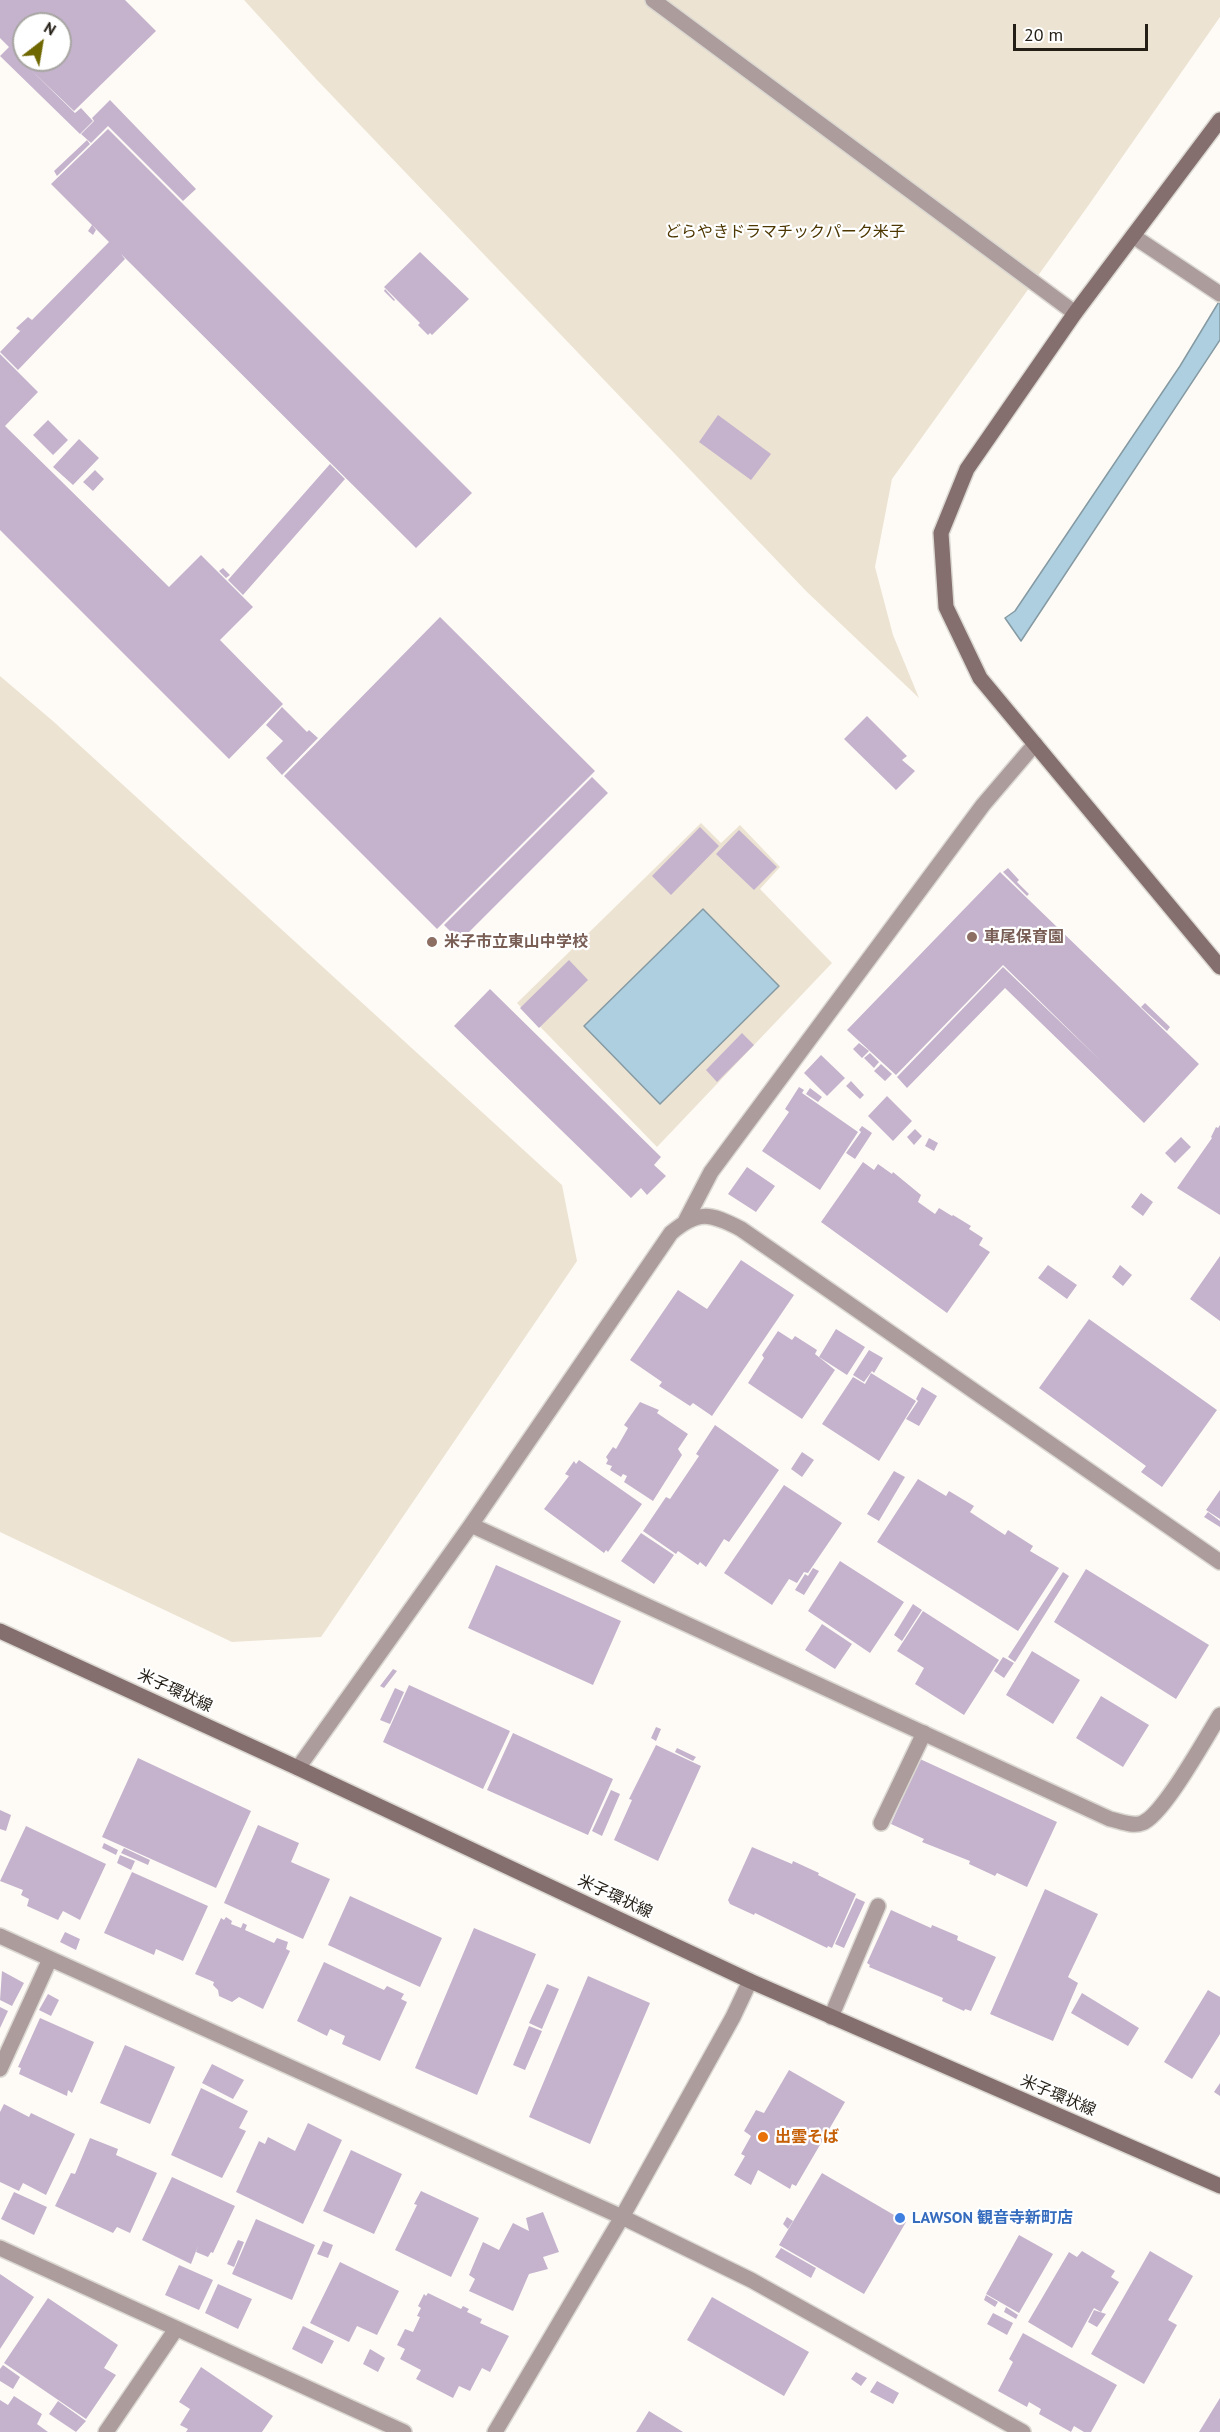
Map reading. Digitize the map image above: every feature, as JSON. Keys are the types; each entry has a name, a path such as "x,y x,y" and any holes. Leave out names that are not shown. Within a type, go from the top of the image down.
{"main road":[{"path":"1220,120 1075,313 967,469 941,533 946,607 981,678 1220,968"},
{"name":"米子環状線","path":"0,1631 298,1767 750,1981 1220,2186"}],"street":[{"path":"653,0 1075,313"},
{"path":"1133,236 1215,290"},
{"path":"298,1767 471,1525 670,1233 686,1220 711,1172 983,805 1035,744"},
{"path":"686,1220 707,1216 723,1219 741,1229 1220,1562"},
{"path":"471,1525 1110,1819 1128,1824 1142,1823 1161,1808 1220,1715"},
{"path":"881,1823 924,1733"},
{"path":"831,2017 878,1906"},
{"path":"0,1936 622,2217 751,2280 1023,2432"},
{"path":"0,2069 50,1959"},
{"path":"495,2432 622,2217 733,2017 750,1981"},
{"path":"0,2248 404,2432"},
{"path":"106,2432 176,2329"}],"green space":[{"name":"どらやきドラマチックパーク米子","path":"244,0 1220,0 1220,17 892,479 875,567 893,635 919,698 807,592 317,80"},
{"path":"0,676 54,722 562,1185 577,1261 321,1637 232,1642 0,1532"},
{"path":"701,823 721,843 740,825 780,867 760,889 832,963 657,1147 517,1003"}],"water":[{"path":"1220,300 1220,340 1021,641 1005,618 1015,611 1180,366"},
{"path":"703,909 779,986 660,1104 584,1026"}],"building":[{"path":"0,0 125,0 156,31 74,111 33,72 72,72 72,12 12,12 12,68 0,56 9,47 0,38"},
{"path":"16,72 33,72 75,113 81,108 93,121 80,134"},
{"path":"110,100 196,189 183,201 108,126 91,143 81,134 94,121 92,118"},
{"path":"108,129 472,493 416,548 121,254 125,259 18,370 0,352 25,326 20,331 16,328 28,317 32,320 109,242 51,184"},
{"path":"87,140 90,144 57,176 54,171"},
{"path":"92,225 96,230 93,235 88,231"},
{"path":"420,252 469,299 432,335 430,333 428,335 418,325 420,323 384,287"},
{"path":"385,289 395,300 394,301 384,291"},
{"path":"0,354 38,392 5,426 169,587 201,555 253,607 220,640 283,704 229,759 0,530"},
{"path":"718,415 771,454 751,480 699,442"},
{"path":"48,420 68,440 53,455 33,435"},
{"path":"79,439 99,458 73,485 53,467"},
{"path":"330,464 345,479 243,595 228,580"},
{"path":"95,470 104,479 93,491 83,482"},
{"path":"223,568 230,575 226,578 219,571"},
{"path":"440,617 595,771 437,929 284,776"},
{"path":"282,707 307,732 309,730 318,738 282,775 266,758 283,741 266,725"},
{"path":"867,716 907,756 902,760 915,771 896,790 844,739"},
{"path":"592,777 608,793 460,941 444,925"},
{"path":"700,827 719,846 671,895 652,876"},
{"path":"739,830 777,867 754,890 716,854"},
{"path":"1008,868 1029,894 1027,896 1003,872"},
{"path":"1000,872 1199,1064 1144,1123 1005,988 907,1088 897,1077 1003,967 1101,1061 1003,965 896,1075 847,1030"},
{"path":"569,960 588,980 539,1028 520,1008"},
{"path":"490,989 661,1157 654,1165 666,1176 647,1195 641,1188 631,1198 454,1026"},
{"path":"1145,1003 1170,1027 1167,1031 1141,1007"},
{"path":"742,1033 754,1045 717,1082 706,1070"},
{"path":"859,1043 869,1051 862,1058 853,1049"},
{"path":"870,1053 879,1062 874,1068 864,1058"},
{"path":"821,1055 845,1078 827,1096 804,1073"},
{"path":"881,1064 892,1074 885,1081 874,1071"},
{"path":"851,1081 864,1095 860,1099 846,1086"},
{"path":"799,1087 804,1090 802,1093 858,1132 820,1190 762,1151 789,1112 785,1109"},
{"path":"810,1088 822,1097 818,1102 806,1094"},
{"path":"887,1096 912,1121 893,1141 868,1116"},
{"path":"1220,1125 1220,1215 1177,1188 1212,1138 1216,1127"},
{"path":"862,1126 872,1133 855,1159 846,1153 861,1132 859,1130"},
{"path":"915,1129 922,1136 914,1145 907,1137"},
{"path":"1181,1137 1191,1147 1175,1163 1165,1153"},
{"path":"929,1138 938,1143 934,1151 925,1146"},
{"path":"863,1162 874,1170 878,1164 892,1174 893,1172 921,1195 918,1202 935,1214 939,1208 953,1215 971,1226 969,1229 983,1238 979,1245 990,1252 947,1313 821,1222"},
{"path":"747,1167 775,1186 756,1212 728,1194"},
{"path":"1141,1193 1153,1202 1143,1216 1131,1207"},
{"path":"1220,1256 1220,1321 1190,1299"},
{"path":"741,1260 794,1295 712,1416 693,1403 690,1406 659,1386 662,1382 630,1360 678,1290 707,1309"},
{"path":"1048,1265 1077,1285 1067,1299 1038,1278"},
{"path":"1120,1265 1132,1275 1123,1286 1112,1277"},
{"path":"1089,1319 1217,1410 1162,1487 1141,1472 1146,1466 1039,1388"},
{"path":"836,1329 865,1347 847,1375 819,1357"},
{"path":"778,1331 792,1340 795,1336 817,1350 815,1354 835,1370 802,1419 748,1383 764,1358 762,1355"},
{"path":"869,1350 883,1358 874,1373 872,1371 864,1382 853,1375"},
{"path":"871,1373 916,1401 879,1461 822,1424 853,1377 865,1384"},
{"path":"922,1387 937,1396 919,1426 906,1419 918,1401 916,1399"},
{"path":"640,1402 659,1410 657,1413 688,1434 678,1449 682,1455 653,1501 624,1482 627,1476 623,1474 621,1477 610,1470 612,1466 606,1464 608,1460 606,1457 613,1447 616,1449 628,1428 624,1425"},
{"path":"715,1425 779,1470 729,1542 724,1539 706,1567 700,1562 698,1565 678,1551 676,1554 643,1531 666,1497 670,1499 699,1456 696,1454"},
{"path":"802,1452 814,1460 802,1477 791,1469"},
{"path":"579,1460 642,1504 608,1552 606,1550 604,1553 544,1509 569,1476 565,1474 574,1461 576,1464"},
{"path":"894,1471 905,1477 879,1521 867,1514"},
{"path":"918,1479 946,1496 949,1491 974,1506 970,1512 1005,1535 1008,1530 1033,1546 1030,1551 1059,1568 1018,1631 877,1542"},
{"path":"784,1485 842,1523 808,1573 804,1572 797,1583 789,1579 772,1605 724,1573"},
{"path":"1220,1490 1220,1519 1206,1510"},
{"path":"1208,1512 1220,1521 1220,1527 1204,1517"},
{"path":"641,1533 674,1555 654,1584 621,1561"},
{"path":"840,1561 904,1602 870,1653 808,1611"},
{"path":"496,1565 621,1621 593,1685 468,1628"},
{"path":"813,1568 819,1571 804,1595 795,1590 805,1574 808,1576"},
{"path":"1086,1569 1209,1645 1176,1699 1054,1622"},
{"path":"1063,1572 1069,1576 1015,1662 1008,1657"},
{"path":"913,1604 922,1610 902,1641 894,1635"},
{"path":"923,1611 999,1660 964,1715 915,1684 924,1668 897,1651"},
{"path":"822,1624 852,1644 835,1669 805,1650"},
{"path":"1032,1651 1080,1680 1053,1724 1006,1695"},
{"path":"1003,1657 1014,1663 1004,1678 994,1671"},
{"path":"393,1669 397,1671 384,1688 380,1686"},
{"path":"409,1685 510,1731 483,1789 383,1742"},
{"path":"395,1688 404,1692 390,1724 380,1720"},
{"path":"1101,1696 1149,1725 1123,1767 1076,1738"},
{"path":"656,1727 661,1729 656,1741 651,1738"},
{"path":"513,1733 613,1779 588,1835 487,1790"},
{"path":"656,1745 701,1766 658,1861 614,1840 632,1800 629,1799"},
{"path":"677,1748 696,1757 693,1761 675,1752"},
{"path":"138,1758 251,1811 216,1888 102,1837"},
{"path":"920,1759 1057,1822 1027,1887 997,1873 995,1876 969,1864 970,1861 922,1842 924,1839 891,1824"},
{"path":"611,1790 620,1794 602,1836 592,1831"},
{"path":"0,1810 11,1815 6,1831 0,1829"},
{"path":"258,1825 299,1843 291,1862 330,1879 303,1939 224,1903"},
{"path":"26,1826 106,1864 80,1920 63,1911 58,1920 27,1906 29,1899 21,1895 23,1890 0,1881"},
{"path":"104,1843 118,1850 116,1855 102,1848"},
{"path":"752,1847 792,1864 793,1861 856,1894 832,1948 828,1946 827,1948 755,1913 754,1915 730,1904 728,1900"},
{"path":"124,1848 150,1860 148,1865 121,1853"},
{"path":"120,1855 135,1861 131,1870 117,1863"},
{"path":"132,1872 208,1906 183,1961 156,1949 154,1955 104,1933"},
{"path":"1045,1889 1098,1914 1068,1977 1078,1983 1053,2041 990,2014"},
{"path":"350,1896 442,1938 420,1987 328,1945"},
{"path":"856,1898 865,1902 844,1948 835,1944"},
{"path":"891,1910 931,1928 932,1925 958,1936 957,1940 996,1957 971,2011 965,2009 964,2011 942,2001 943,1998 869,1967 867,1963"},
{"path":"226,1917 232,1921 231,1924 241,1928 243,1923 247,1925 245,1930 274,1943 277,1938 288,1942 286,1949 290,1951 263,2009 239,1997 232,2002 219,1996 218,1990 213,1985 214,1982 195,1974 221,1918 224,1920"},
{"path":"474,1928 536,1954 477,2095 415,2068"},
{"path":"65,1932 80,1939 76,1950 60,1942"},
{"path":"324,1962 384,1990 387,1986 404,1994 401,1999 407,2002 380,2061 342,2044 345,2036 330,2029 327,2036 297,2021"},
{"path":"2,1971 24,1983 12,2006 0,2000"},
{"path":"588,1976 650,2003 590,2144 529,2117"},
{"path":"547,1984 559,1989 542,2029 529,2023"},
{"path":"1208,1990 1220,1997 1220,2034 1192,2079 1164,2062"},
{"path":"1082,1993 1139,2028 1128,2046 1071,2013"},
{"path":"48,1994 59,2000 51,2016 39,2010"},
{"path":"0,2007 8,2011 0,2028"},
{"path":"40,2018 94,2042 72,2093 68,2090 67,2096 19,2074 21,2068 18,2067"},
{"path":"529,2026 542,2031 525,2070 513,2065"},
{"path":"125,2045 175,2067 150,2124 100,2103"},
{"path":"212,2064 244,2080 233,2099 202,2083"},
{"path":"789,2070 845,2102 796,2186 792,2184 790,2189 758,2170 751,2185 734,2175 745,2156 741,2154 751,2136 744,2131 756,2110 764,2113"},
{"path":"1220,2083 1220,2096 1214,2092"},
{"path":"201,2088 248,2111 239,2128 246,2131 222,2178 171,2155"},
{"path":"4,2104 29,2117 31,2113 75,2134 46,2195 23,2183 19,2191 0,2182 0,2112"},
{"path":"308,2123 342,2140 303,2224 236,2192 259,2141 265,2144 268,2137 295,2151"},
{"path":"90,2138 118,2149 116,2155 157,2173 130,2233 117,2227 113,2233 55,2206 71,2173 75,2174"},
{"path":"351,2150 402,2174 374,2234 323,2211"},
{"path":"822,2173 906,2222 864,2294 779,2245"},
{"path":"172,2177 235,2206 213,2253 211,2252 208,2257 196,2252 198,2246 191,2264 142,2240"},
{"path":"421,2191 479,2218 451,2277 395,2250 417,2205 414,2204"},
{"path":"14,2192 47,2207 34,2235 1,2219"},
{"path":"543,2212 559,2252 543,2257 548,2269 529,2274 513,2311 469,2291 475,2279 469,2275 483,2242 499,2250 513,2223 529,2231 526,2218"},
{"path":"787,2217 793,2221 788,2229 783,2224"},
{"path":"256,2219 315,2245 292,2300 232,2274"},
{"path":"1019,2235 1053,2254 1019,2313 986,2294"},
{"path":"238,2240 244,2242 234,2267 227,2264"},
{"path":"323,2241 333,2245 328,2258 317,2254"},
{"path":"781,2248 816,2268 811,2278 775,2257"},
{"path":"1082,2251 1115,2271 1111,2277 1119,2282 1101,2312 1094,2308 1072,2348 1028,2322 1069,2252 1077,2257"},
{"path":"1150,2251 1193,2276 1168,2320 1177,2325 1144,2384 1091,2354"},
{"path":"340,2262 399,2291 377,2335 357,2326 349,2342 310,2323"},
{"path":"179,2265 213,2280 199,2310 165,2295"},
{"path":"0,2274 34,2297 0,2349"},
{"path":"218,2284 252,2299 238,2329 205,2313"},
{"path":"428,2293 461,2309 463,2306 469,2309 467,2312 482,2319 480,2323 509,2336 490,2372 482,2368 470,2391 459,2386 453,2398 416,2379 421,2370 400,2359 405,2349 397,2345 405,2329 413,2332 420,2317 417,2316 421,2308 418,2306 424,2294 426,2296"},
{"path":"986,2295 998,2302 995,2307 984,2300"},
{"path":"712,2297 809,2352 784,2396 687,2340"},
{"path":"48,2298 118,2345 104,2368 116,2375 86,2419 4,2363"},
{"path":"1006,2307 1018,2315 1016,2319 1004,2312"},
{"path":"1094,2310 1106,2314 1097,2327 1088,2322"},
{"path":"993,2313 1013,2323 1007,2335 987,2324"},
{"path":"303,2326 334,2341 322,2364 292,2349"},
{"path":"1023,2333 1117,2385 1091,2432 1084,2432 1074,2426 1071,2432 1039,2414 1041,2409 1029,2402 1027,2407 998,2391 1013,2362 1009,2359"},
{"path":"370,2349 385,2358 378,2372 363,2364"},
{"path":"3,2365 20,2377 13,2389 0,2381 0,2369"},
{"path":"201,2367 273,2416 262,2432 186,2432 188,2429 180,2425 190,2409 179,2402"},
{"path":"856,2372 867,2378 861,2386 851,2379"},
{"path":"877,2381 899,2393 893,2404 870,2392"},
{"path":"14,2396 42,2414 37,2424 48,2432 0,2432 0,2400 8,2405"},
{"path":"1220,2398 1220,2432 1199,2432"},
{"path":"58,2401 86,2421 76,2432 49,2414"},
{"path":"649,2411 683,2432 636,2432"}],"place":[{"name":"車尾保育園","path":"972,937"},
{"name":"米子市立東山中学校","path":"432,942"},
{"name":"出雲そば","path":"763,2137"},
{"name":"LAWSON 観音寺新町店","path":"900,2218"}]}
